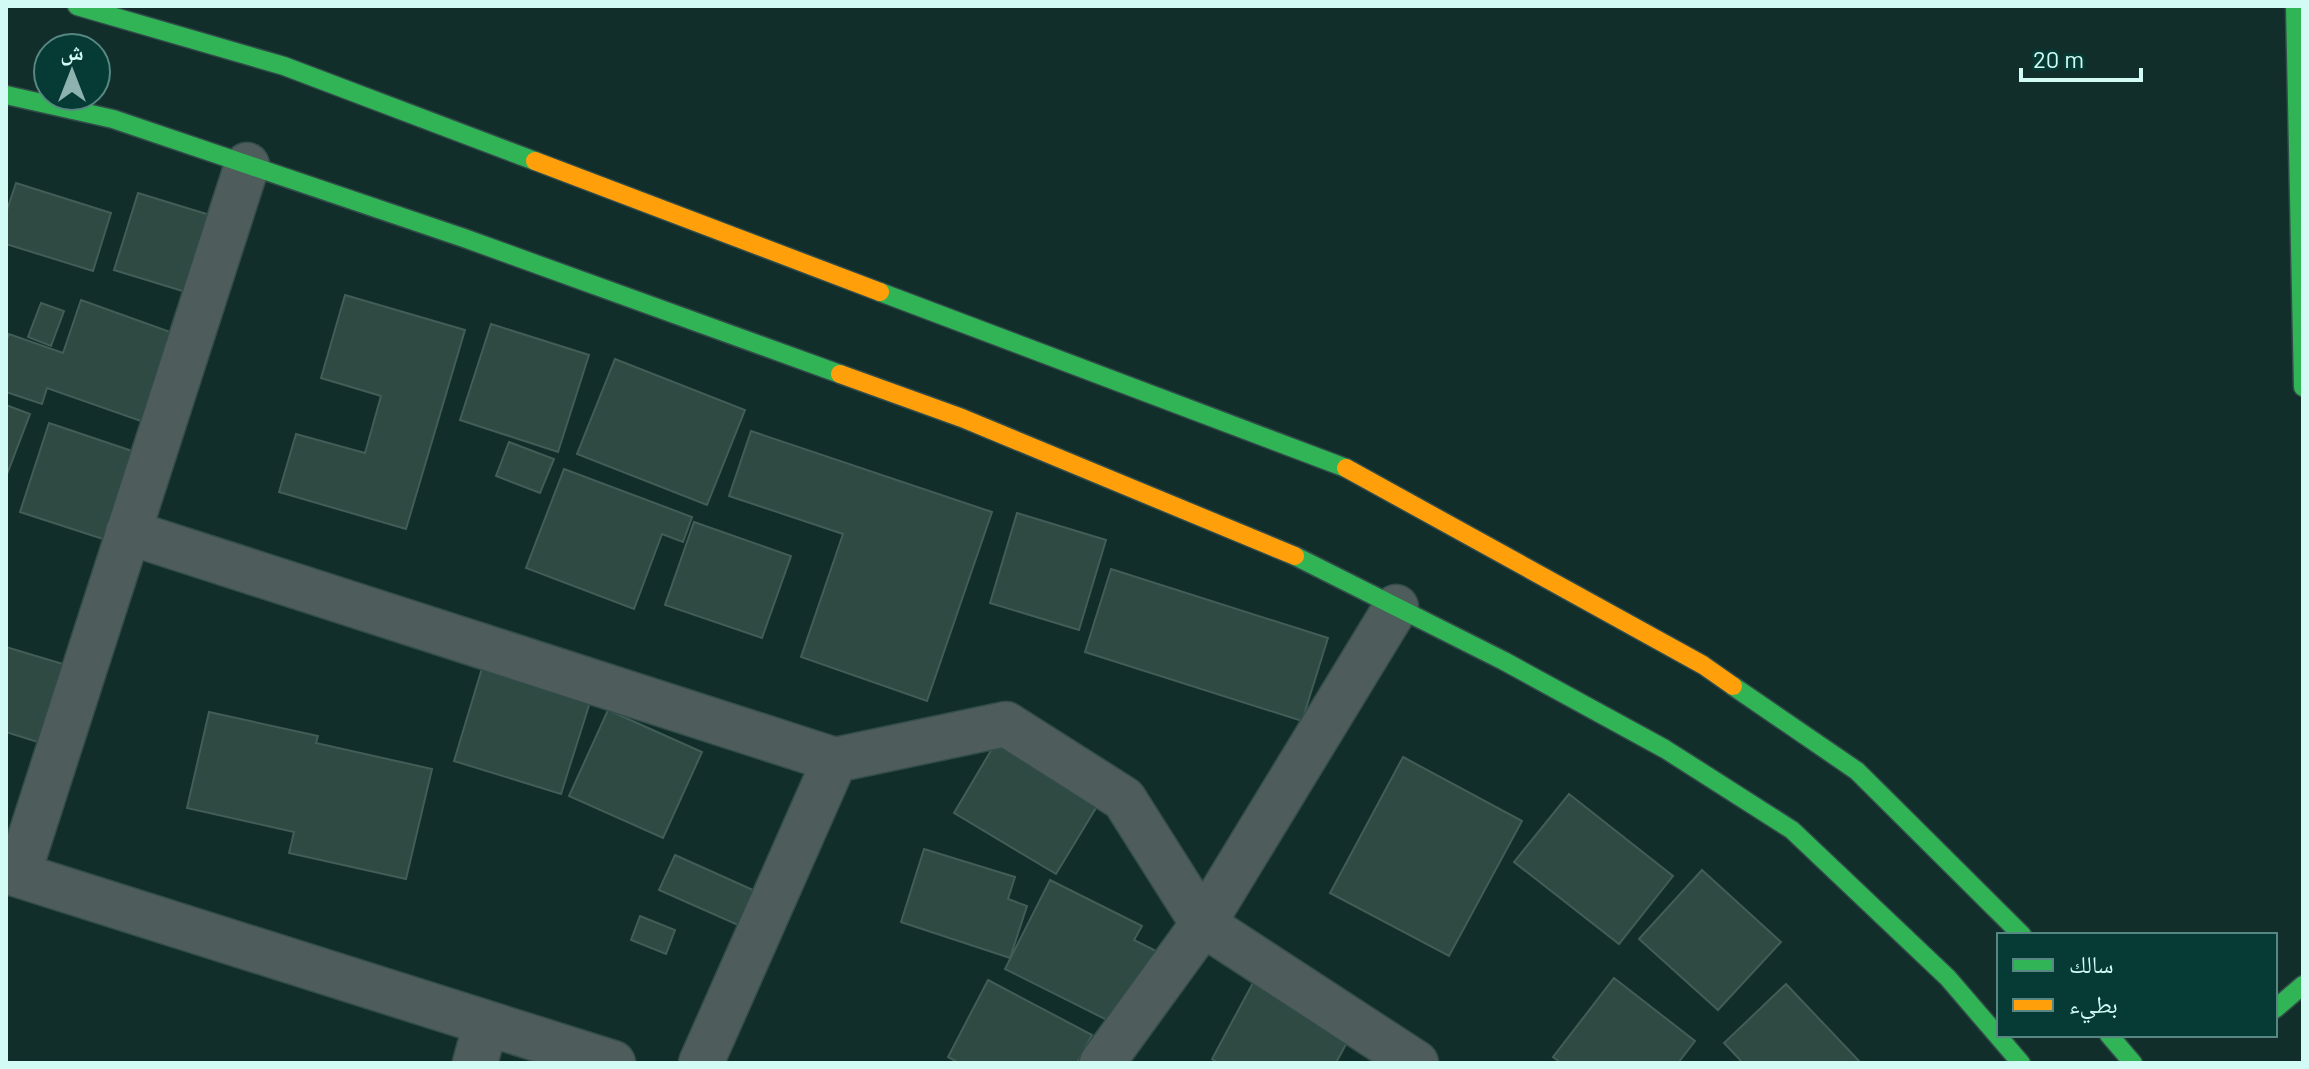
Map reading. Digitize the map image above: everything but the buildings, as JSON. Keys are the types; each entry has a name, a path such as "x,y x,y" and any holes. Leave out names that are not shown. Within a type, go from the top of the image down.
{"main road":[{"path":"77,6 284,66 1344,467 1716,674 1857,771 2020,933"},
{"path":"2295,6 2303,387"},
{"path":"6,95 113,119 464,238 962,418 1289,553 1504,661 1665,749 1792,830 1948,978 1997,1035"},
{"path":"2277,1007 2303,985"},
{"path":"1999,1037 2021,1063"},
{"path":"2111,1037 2133,1063"}],"street":[{"path":"247,165 128,532 12,873 480,1043 613,1063"},
{"path":"128,532 835,760 1006,724 1124,799 1203,924 1416,1063"},
{"path":"1102,1063 1203,924 1396,607"},
{"path":"701,1063 835,760"}],"traffic: fast":[{"path":"77,6 284,66 535,161"},
{"path":"2295,6 2303,387"},
{"path":"6,95 113,119 464,238 840,374"},
{"path":"880,292 1346,468"},
{"path":"1295,556 1504,661 1665,749 1792,830 1948,978 1997,1035"},
{"path":"1733,686 1857,771 2020,933"},
{"path":"2277,1007 2303,985"},
{"path":"1999,1037 2021,1063"},
{"path":"2111,1037 2133,1063"}],"traffic: slow":[{"path":"535,161 880,292"},
{"path":"840,374 962,418 1295,556"},
{"path":"1346,468 1703,665 1733,686"}]}
